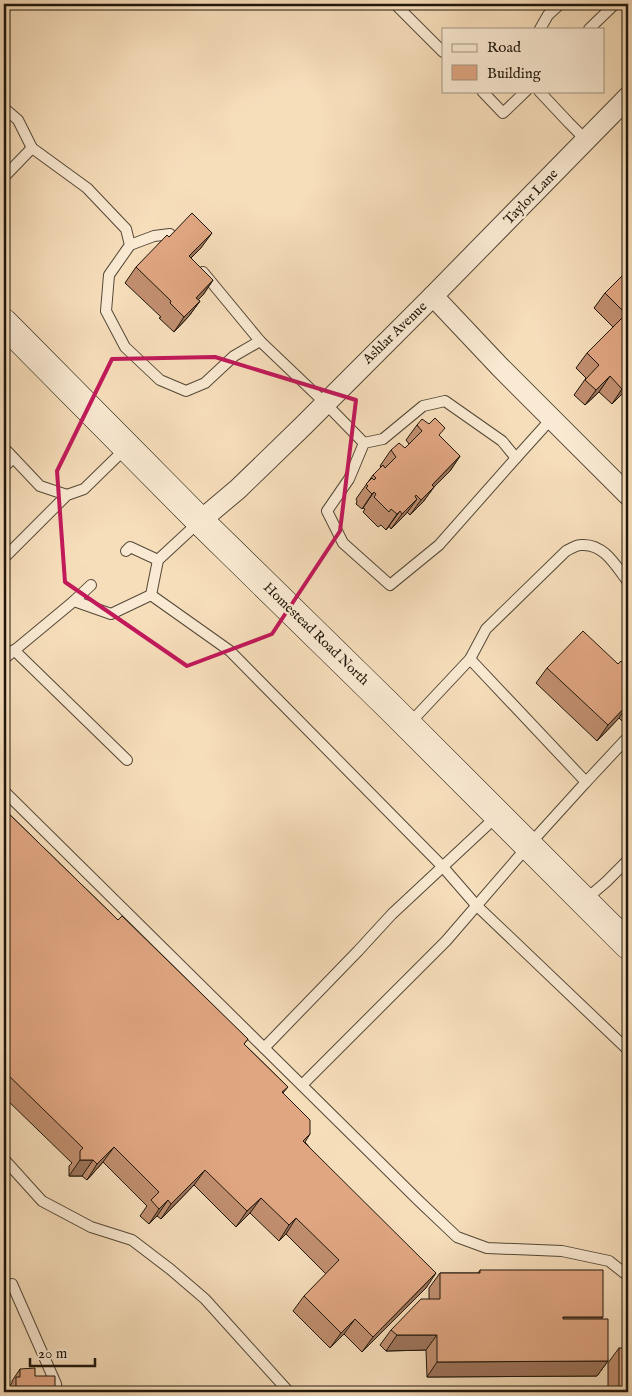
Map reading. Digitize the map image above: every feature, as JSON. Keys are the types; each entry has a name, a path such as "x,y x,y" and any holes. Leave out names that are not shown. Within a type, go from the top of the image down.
{"main road":[{"name":"Homestead Road North","path":"4,323 200,521 408,725 628,946"}],"street":[{"name":"Taylor Lane","path":"433,296 628,97"},
{"name":"Ashlar Avenue","path":"200,521 238,489 433,296 628,495"}],"lane":[{"path":"395,4 442,51"},
{"path":"541,28 548,16 560,4"},
{"path":"591,28 615,4"},
{"path":"483,92 503,112 525,92"},
{"path":"540,92 586,140"},
{"path":"4,108 18,120 32,148 86,188 126,229 130,245"},
{"path":"4,177 32,148"},
{"path":"170,234 154,236 130,245 109,275 106,311 125,348 160,380 186,391 205,383 234,356 260,341"},
{"path":"200,267 260,341 364,443"},
{"path":"364,443 383,440 423,406 445,401 502,441 516,458"},
{"path":"364,443 350,478 327,511 343,543 390,585 439,545 552,418"},
{"path":"4,558 67,495 84,489 127,447"},
{"path":"4,448 40,486 67,495"},
{"path":"4,467 13,458"},
{"path":"151,595 158,560 200,521"},
{"path":"408,725 470,659 486,629 566,551 580,545 597,547 609,556 628,582"},
{"path":"126,551 130,547 158,560"},
{"path":"4,659 91,585"},
{"path":"74,601 111,614 151,595"},
{"path":"151,595 230,651 443,867 476,905 628,1050"},
{"path":"14,650 127,760"},
{"path":"470,659 586,782"},
{"path":"302,1085 446,940 528,846 628,738"},
{"path":"4,791 457,1237 488,1248 562,1251 609,1261 628,1276"},
{"path":"264,1048 392,914 498,815"},
{"path":"584,901 628,860"},
{"path":"4,1159 42,1201 91,1227 132,1240 170,1269 205,1299 288,1392"},
{"path":"12,1284 56,1384 57,1392"}],"highlighted area":[{"path":"215,357 356,400 340,531 272,634 187,666 65,582 57,471 112,359"}],"building":[{"path":"192,213 212,233 189,256 213,280 196,298 200,301 184,317 170,303 171,301 136,267 167,235 169,237"},
{"path":"628,270 628,383 622,389 610,376 596,390 585,380 599,365 587,353 626,314 605,293"},
{"path":"435,418 445,428 439,435 460,456 432,485 434,487 421,500 416,495 417,499 402,514 400,511 397,514 391,509 389,512 374,497 376,494 374,492 372,494 366,488 368,486 366,484 372,478 374,480 376,478 373,475 383,465 385,468 396,457 391,450 399,443 405,448 422,431 417,425 422,419 429,424"},
{"path":"583,631 618,664 621,661 628,668 628,704 608,725 547,668"},
{"path":"4,809 118,920 122,916 248,1039 244,1044 288,1087 282,1092 310,1120 310,1134 303,1141 436,1273 373,1337 355,1319 341,1333 304,1296 339,1260 296,1218 289,1225 261,1198 247,1211 205,1170 171,1204 168,1200 159,1209 151,1200 159,1192 114,1147 97,1164 93,1160 80,1160 80,1151 83,1148 4,1071"},
{"path":"480,1270 603,1270 603,1317 563,1317 563,1319 608,1319 608,1361 437,1362 437,1335 397,1335 391,1330 421,1299 440,1299 440,1273 480,1273"},
{"path":"619,1348 628,1348 628,1392 619,1392"},
{"path":"35,1368 35,1376 55,1376 55,1392 16,1392 16,1377 20,1377 20,1369"}]}
